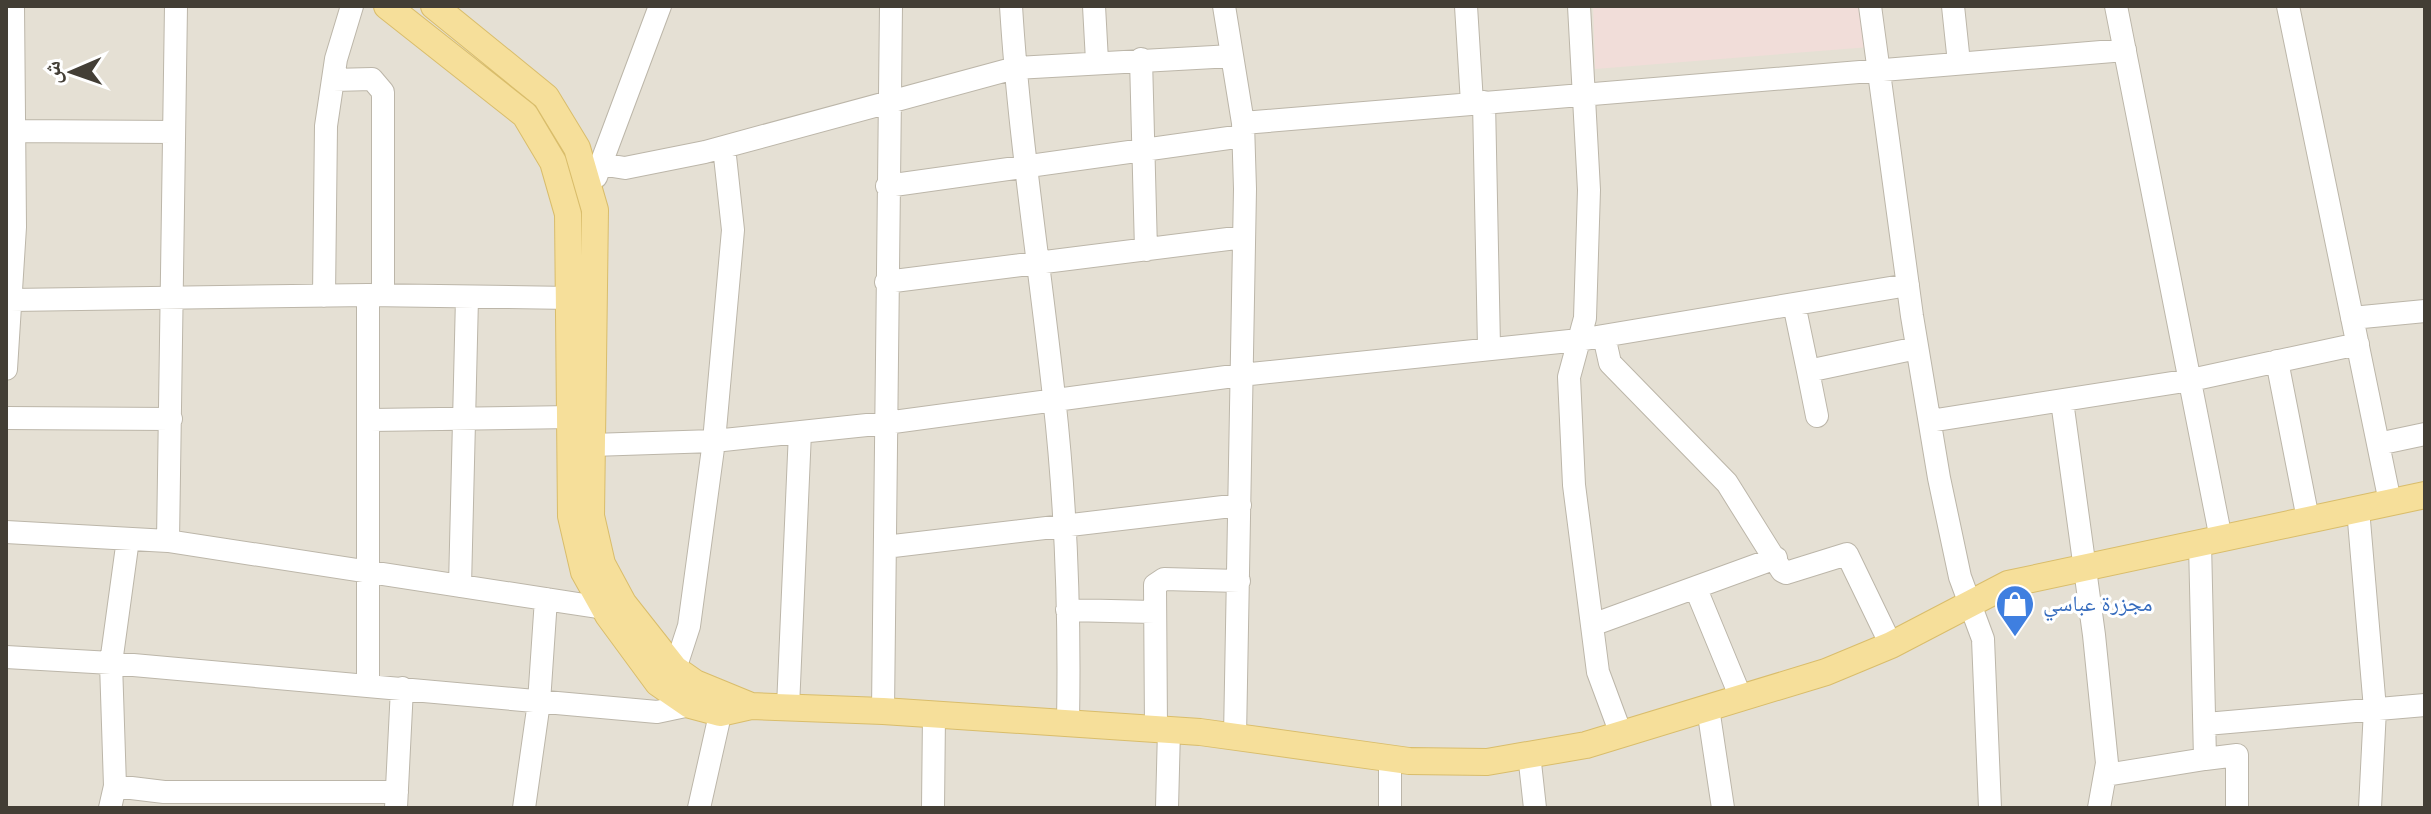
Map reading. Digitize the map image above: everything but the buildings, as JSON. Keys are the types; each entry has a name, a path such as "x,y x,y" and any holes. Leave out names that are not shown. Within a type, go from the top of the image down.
{"main road":[{"path":"387,6 525,115 553,162 568,214 571,516 584,572 604,608 658,683 690,705 883,711 1068,723 1235,737 1390,758 1487,762 1586,745 1826,672 1891,645 2008,584 2425,495"},
{"path":"437,7 546,97 577,148 595,210 591,516 602,564 623,603 675,669 722,704"}],"street":[{"path":"6,369 16,131 13,6"},
{"path":"168,541 176,6"},
{"path":"324,296 324,154 333,80 352,6"},
{"path":"590,192 660,6"},
{"path":"883,711 891,6"},
{"path":"1011,6 1015,68 1055,401 1067,610 1068,723"},
{"path":"1094,6 1097,61"},
{"path":"1224,6 1243,130 1244,237 1235,737"},
{"path":"1466,6 1478,102 1489,347"},
{"path":"1579,6 1589,190 1585,318 1569,377 1574,485 1598,672 1621,734"},
{"path":"1870,6 1917,348 1930,421 1960,577 1983,639 1990,808"},
{"path":"1953,6 1959,63"},
{"path":"2116,6 2191,380 2211,541 2205,759"},
{"path":"2288,6 2390,502"},
{"path":"887,186 1144,149 1243,130 1478,102 2125,50"},
{"path":"600,164 625,168 724,147 1015,68 1097,61 1232,56"},
{"path":"1141,59 1146,250"},
{"path":"333,80 372,79 383,92 371,420 368,684"},
{"path":"16,131 174,132"},
{"path":"675,669 689,626 714,441 733,230 724,147"},
{"path":"886,282 1244,237"},
{"path":"592,445 714,441 886,423 1241,375 1579,340 1908,285"},
{"path":"11,300 376,295 571,298"},
{"path":"460,586 467,298"},
{"path":"1794,304 1817,416"},
{"path":"2352,318 2425,311"},
{"path":"1604,336 1610,363 1727,483 1786,573 1847,554 1891,645"},
{"path":"1930,421 2191,380 2358,344"},
{"path":"1808,371 1917,348"},
{"path":"2277,361 2308,519"},
{"path":"2062,401 2082,568 2094,635 2106,775 2099,793 2099,808"},
{"path":"371,420 571,417"},
{"path":"6,418 171,419"},
{"path":"788,707 800,432"},
{"path":"2378,444 2425,434"},
{"path":"885,547 1240,505"},
{"path":"2358,509 2375,709 2370,808"},
{"path":"6,532 168,541 604,608"},
{"path":"128,539 111,663 113,797 164,800 397,800 402,688"},
{"path":"1592,625 1776,558"},
{"path":"1167,808 1154,612 1159,580 1239,581"},
{"path":"1696,589 1741,698"},
{"path":"524,808 539,702 546,599"},
{"path":"1067,610 1154,612"},
{"path":"6,657 368,684 665,712 690,705"},
{"path":"699,808 722,704"},
{"path":"2206,724 2425,705"},
{"path":"1708,708 1723,808"},
{"path":"933,808 934,715"},
{"path":"1529,754 1535,808"},
{"path":"2106,775 2237,755 2237,808"},
{"path":"1390,758 1390,808"}],"shaded area":[{"path":"6,6 2425,6 2425,808 6,808"},
{"path":"1593,6 1863,6 1870,47 1595,69"}],"place":[{"name":"مجزرة عباسي","path":"2015,638"}]}
